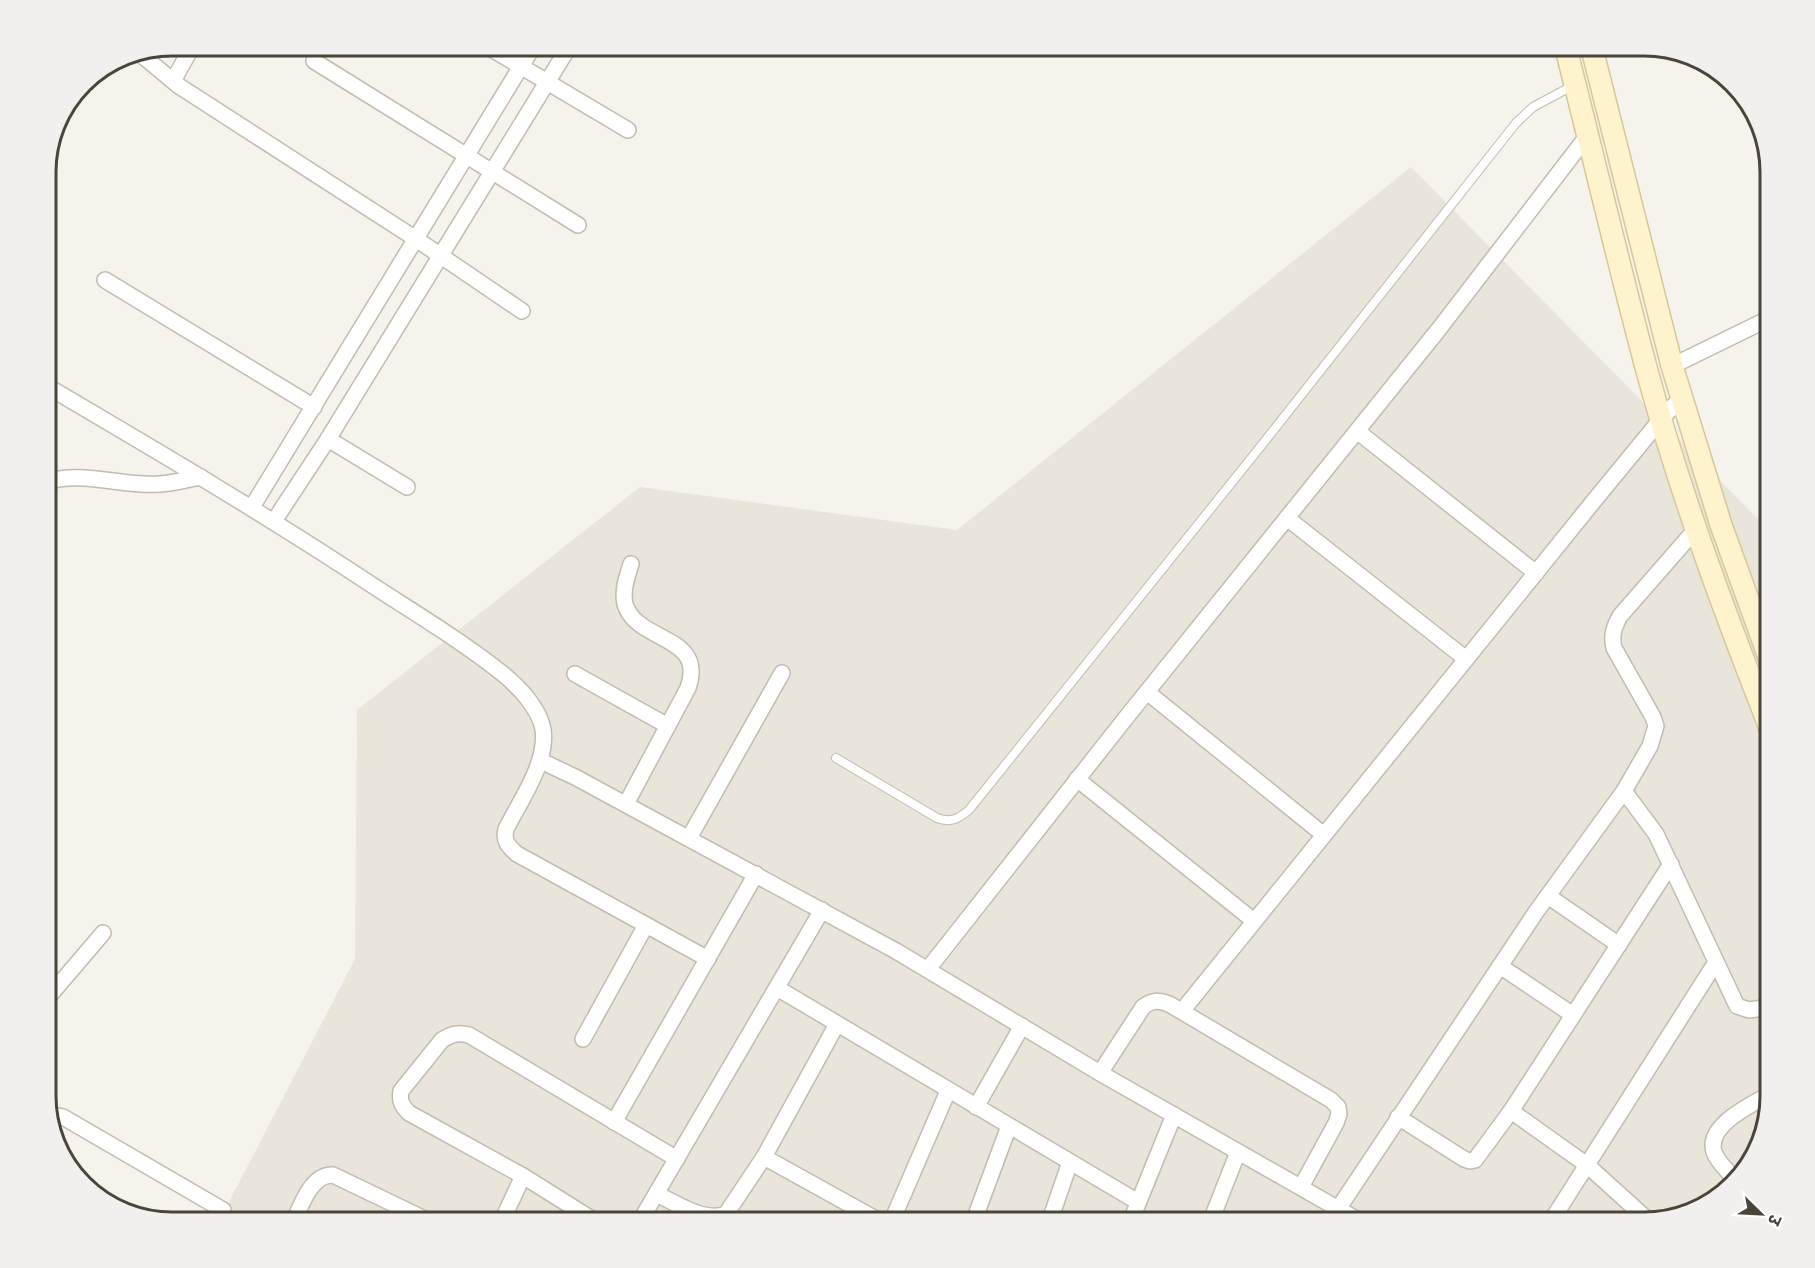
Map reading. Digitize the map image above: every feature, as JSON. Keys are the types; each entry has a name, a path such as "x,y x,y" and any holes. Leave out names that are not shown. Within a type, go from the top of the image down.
{"main road":[{"path":"1568,56 1648,373 1696,529 1733,635 1760,703"},
{"path":"1594,56 1672,366 1721,525 1760,632"}],"street":[{"path":"176,83 188,56"},
{"path":"502,56 628,130"},
{"path":"252,507 527,56"},
{"path":"274,521 328,439 563,56"},
{"path":"145,58 204,102 416,239 522,311"},
{"path":"314,61 578,225"},
{"path":"928,969 1077,779 1439,329 1588,135"},
{"path":"105,280 314,407"},
{"path":"1672,366 1760,323"},
{"path":"56,391 252,507 428,621 504,675 522,692 536,712 543,729 541,761 506,830 504,837 508,846 517,854 708,959"},
{"path":"1182,1011 1662,418 1682,397"},
{"path":"1357,430 1536,573"},
{"path":"328,439 407,488"},
{"path":"56,479 84,477 160,484 201,477"},
{"path":"1287,518 1466,659"},
{"path":"1338,1209 1500,966 1624,791 1650,746 1656,726 1614,648 1612,639 1614,627 1620,616 1696,529"},
{"path":"626,804 688,688 693,667 687,655 635,620 625,606 624,590 631,564"},
{"path":"689,838 782,673"},
{"path":"575,674 668,726"},
{"path":"1147,692 1324,835"},
{"path":"541,761 626,804 928,969 1100,1073 1343,1212"},
{"path":"1077,779 1254,921"},
{"path":"1624,791 1656,834 1737,1006 1749,1011 1760,1009"},
{"path":"1398,1117 1470,1161 1476,1160 1511,1111 1671,864"},
{"path":"614,1122 756,874"},
{"path":"1548,896 1619,945"},
{"path":"645,1212 822,910"},
{"path":"582,1039 646,925"},
{"path":"56,988 104,933"},
{"path":"1557,1212 1716,962"},
{"path":"1500,966 1573,1015"},
{"path":"777,988 1137,1202"},
{"path":"1100,1073 1143,1007 1150,1001 1161,1001 1182,1011 1331,1100 1338,1107 1339,1114 1336,1123 1300,1187"},
{"path":"728,1212 764,1156 837,1024"},
{"path":"976,1107 1022,1026"},
{"path":"580,1212 523,1176 409,1113 403,1107 400,1098 401,1091 442,1040 451,1034 469,1035 677,1159"},
{"path":"896,1212 948,1091"},
{"path":"1730,1174 1718,1160 1714,1151 1714,1139 1718,1130 1728,1120 1760,1100"},
{"path":"1511,1111 1587,1165 1640,1212"},
{"path":"1134,1212 1174,1115"},
{"path":"58,1116 223,1210"},
{"path":"977,1212 1009,1126"},
{"path":"1214,1212 1238,1152"},
{"path":"764,1156 863,1212"},
{"path":"1052,1212 1070,1161"},
{"path":"299,1212 310,1190 320,1178 327,1174 410,1212"},
{"path":"506,1212 523,1176"},
{"path":"656,1194 696,1212"}],"lane":[{"path":"836,758 937,818 945,821 957,819 969,810 1516,123 1533,107 1575,84"}],"shaded area":[{"path":"1411,167 1760,521 1760,1097 1757,1119 1748,1148 1731,1173 1720,1184 1695,1201 1659,1212 224,1212 355,959 357,710 640,487 957,530"}]}
